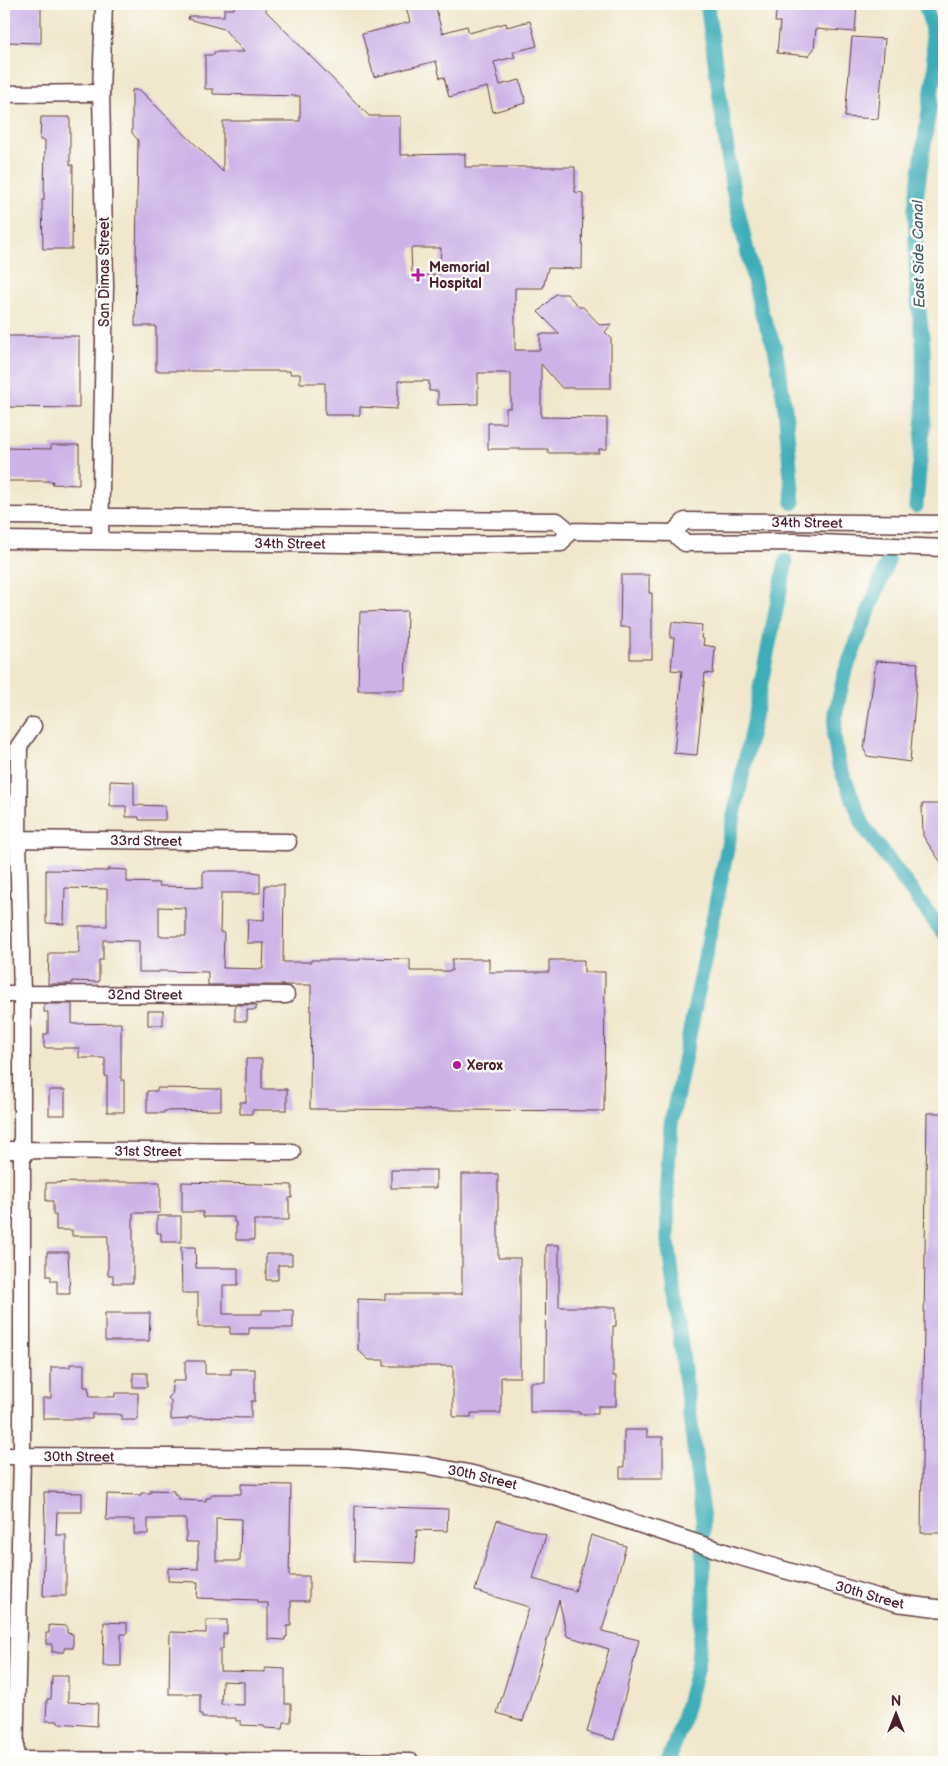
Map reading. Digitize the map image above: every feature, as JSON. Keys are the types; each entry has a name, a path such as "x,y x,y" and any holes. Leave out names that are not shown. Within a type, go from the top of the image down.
{"street":[{"name":"San Dimas Street","path":"100,540 105,286 102,93 104,4"},
{"path":"4,94 102,93"},
{"name":"34th Street","path":"4,516 557,521 569,531 673,533 685,543 794,542 944,548"},
{"name":"34th Street","path":"673,533 686,521 944,524"},
{"name":"34th Street","path":"4,540 429,545 561,543 569,531"},
{"path":"33,726 19,746 11,839 22,994 22,1456 11,1760 411,1762"},
{"name":"33rd Street","path":"11,839 288,842"},
{"name":"32nd Street","path":"4,994 286,996"},
{"name":"31st Street","path":"4,1150 292,1152"},
{"name":"30th Street","path":"4,1456 347,1458 418,1464 468,1473 521,1486 737,1556 898,1603 944,1609"}],"building":[{"path":"4,4 41,4 41,43 4,42"},
{"path":"234,4 266,4 266,11 369,116 400,116 400,155 465,154 465,167 575,167 575,192 583,193 582,269 548,268 543,288 515,288 515,350 540,350 540,334 560,334 538,312 556,294 567,294 600,325 612,324 605,332 611,338 611,388 562,388 541,364 541,417 607,418 607,449 599,449 599,453 548,453 548,449 488,449 488,423 506,423 506,408 511,408 511,373 478,373 478,404 438,405 438,391 429,391 429,381 398,381 397,409 360,407 360,415 325,415 325,383 300,383 300,374 290,374 290,371 156,371 156,326 135,326 138,140 132,133 132,90 140,90 223,172 223,121 300,121 300,96 213,94 213,89 205,89 205,55 214,55 214,52 244,52 224,29 188,19 189,16 224,16 224,9 234,9","holes":["411,248 441,248 439,275 412,275"]},
{"path":"405,4 435,4 442,33 467,26 469,33 506,23 507,27 530,21 537,46 513,52 515,57 494,62 500,85 520,80 526,103 493,112 487,87 449,97 444,77 440,78 436,61 374,77 362,34 410,22"},
{"path":"777,4 857,4 855,32 816,29 814,49 808,56 777,53 780,22 775,22"},
{"path":"852,37 885,39 878,119 845,117"},
{"path":"41,117 70,117 70,165 73,165 72,249 43,249 42,200 44,200 45,140 40,140"},
{"path":"4,336 79,336 79,408 4,407"},
{"path":"51,445 79,445 79,485 52,484 53,481 4,481 4,448 51,449"},
{"path":"621,575 649,575 649,593 652,593 652,659 630,659 630,627 620,627"},
{"path":"407,611 405,690 358,690 360,612"},
{"path":"672,622 702,625 701,638 704,639 703,645 715,647 713,674 705,673 697,755 674,753 682,671 671,670 674,638 670,638"},
{"path":"876,661 918,663 910,762 867,756 864,749"},
{"path":"110,781 134,782 134,805 165,806 165,820 139,820 139,817 126,817 126,806 110,806"},
{"path":"922,804 941,804 942,864 923,836"},
{"name":"Xerox","path":"108,869 127,870 127,882 159,883 159,886 203,887 203,871 252,871 260,873 260,893 221,893 220,932 224,933 223,968 263,969 264,943 247,943 248,919 264,920 265,885 284,885 283,962 360,960 360,958 410,959 410,971 452,971 452,959 489,959 489,972 549,972 549,960 584,960 584,972 605,972 604,1111 310,1109 311,985 208,985 208,972 139,972 139,941 103,940 103,960 99,960 99,982 72,981 72,984 48,984 49,953 79,953 79,926 107,926 107,889 65,888 64,924 46,923 46,870 108,871","holes":["159,907 186,908 186,936 159,936"]},
{"path":"44,1004 72,1004 72,1024 121,1023 121,1080 124,1080 124,1112 107,1112 105,1058 79,1058 79,1048 44,1048 44,1034 48,1034 48,1012 44,1012"},
{"path":"235,1005 256,1005 256,1010 247,1010 247,1021 235,1021"},
{"path":"148,1011 163,1011 163,1025 148,1025"},
{"path":"246,1059 262,1059 262,1089 287,1089 287,1110 252,1110 252,1114 240,1114 240,1102 246,1102"},
{"path":"157,1088 221,1089 221,1110 147,1113 147,1091 157,1091"},
{"path":"49,1090 65,1090 65,1115 49,1115"},
{"path":"927,1113 944,1113 944,1533 921,1533"},
{"path":"391,1170 436,1170 436,1188 391,1188"},
{"path":"462,1174 498,1174 498,1258 520,1258 520,1377 501,1377 501,1413 471,1413 471,1417 453,1417 453,1366 384,1366 384,1360 369,1360 358,1350 358,1299 385,1300 385,1294 462,1294"},
{"path":"160,1182 160,1213 133,1213 133,1283 113,1283 113,1275 108,1275 108,1236 72,1236 72,1230 56,1230 56,1215 53,1215 53,1201 46,1201 46,1183"},
{"path":"182,1182 292,1185 292,1198 289,1198 289,1220 254,1220 254,1240 236,1240 236,1222 234,1222 234,1217 203,1217 203,1212 182,1212"},
{"path":"157,1216 181,1216 181,1242 161,1242 161,1233 157,1233"},
{"path":"546,1245 559,1245 559,1307 616,1307 616,1326 613,1326 613,1376 616,1376 616,1406 598,1406 598,1414 530,1412 530,1382 545,1382"},
{"path":"181,1247 195,1247 196,1268 238,1268 238,1285 223,1285 223,1314 262,1314 262,1310 293,1310 293,1328 249,1328 249,1334 230,1334 230,1327 198,1327 198,1293 182,1293"},
{"path":"47,1252 68,1252 70,1294 57,1294 57,1281 51,1281 51,1276 47,1276"},
{"path":"266,1254 292,1254 292,1265 278,1265 278,1280 266,1280"},
{"path":"105,1313 150,1313 149,1341 105,1341"},
{"path":"185,1361 205,1361 205,1374 231,1374 231,1369 255,1369 255,1401 251,1401 251,1418 188,1417 188,1419 171,1420 171,1401 168,1398 171,1395 173,1381 185,1381"},
{"path":"70,1364 84,1364 84,1387 88,1387 90,1397 115,1397 115,1393 138,1393 138,1420 122,1420 122,1415 115,1414 92,1414 92,1419 43,1419 43,1398 51,1398 51,1367 70,1367"},
{"path":"133,1373 147,1373 147,1387 133,1387"},
{"path":"624,1430 647,1430 647,1437 663,1437 663,1478 620,1478 620,1467 624,1467"},
{"path":"241,1484 291,1485 289,1576 309,1576 309,1601 291,1601 291,1626 287,1626 287,1637 285,1637 285,1640 268,1639 268,1603 257,1603 257,1600 197,1598 198,1582 168,1581 168,1568 198,1569 198,1542 186,1542 186,1519 148,1519 148,1534 134,1534 134,1520 106,1520 107,1494 141,1495 141,1493 151,1493 151,1490 174,1491 174,1494 177,1494 177,1498 180,1498 179,1500 206,1501 206,1498 210,1498 212,1494 241,1494","holes":["216,1518 241,1519 240,1561 216,1561"]},
{"path":"44,1492 82,1493 82,1512 57,1512 56,1535 66,1535 66,1596 43,1596"},
{"path":"355,1506 448,1509 447,1531 417,1530 415,1563 354,1561"},
{"path":"497,1520 546,1535 533,1579 575,1591 591,1535 626,1546 602,1631 639,1640 614,1740 587,1732 609,1649 567,1636 559,1600 523,1721 497,1713 529,1607 475,1591"},
{"path":"206,1620 227,1620 227,1634 223,1634 223,1649 220,1649 220,1671 265,1672 265,1668 285,1669 285,1704 291,1704 291,1722 284,1722 283,1729 241,1725 241,1721 236,1721 236,1718 202,1718 202,1714 200,1714 200,1694 169,1694 170,1632 206,1633","holes":["222,1681 244,1682 244,1705 221,1704"]},
{"path":"104,1622 127,1623 127,1634 121,1634 121,1666 103,1666"},
{"path":"49,1625 67,1626 67,1633 73,1634 73,1648 64,1648 64,1652 52,1652 52,1644 46,1644 46,1633 49,1633"},
{"path":"52,1676 68,1676 68,1702 98,1703 97,1726 46,1721 47,1699 51,1699"}],"waterway":[{"path":"707,4 732,185 761,311 775,348 785,407 793,503"},
{"name":"East Side Canal","path":"916,506 924,414 923,346 917,292 915,207 935,68 931,24 925,4"},
{"path":"668,1762 681,1726 697,1667 704,1606 703,1520 668,1241 667,1183 671,1124 786,561"},
{"name":"East Side Canal","path":"888,561 844,675 836,712 834,736 838,762 864,827 944,934"}],"place":[{"name":"Memorial Hospital","path":"418,275"},
{"name":"Xerox","path":"457,1065"}]}
